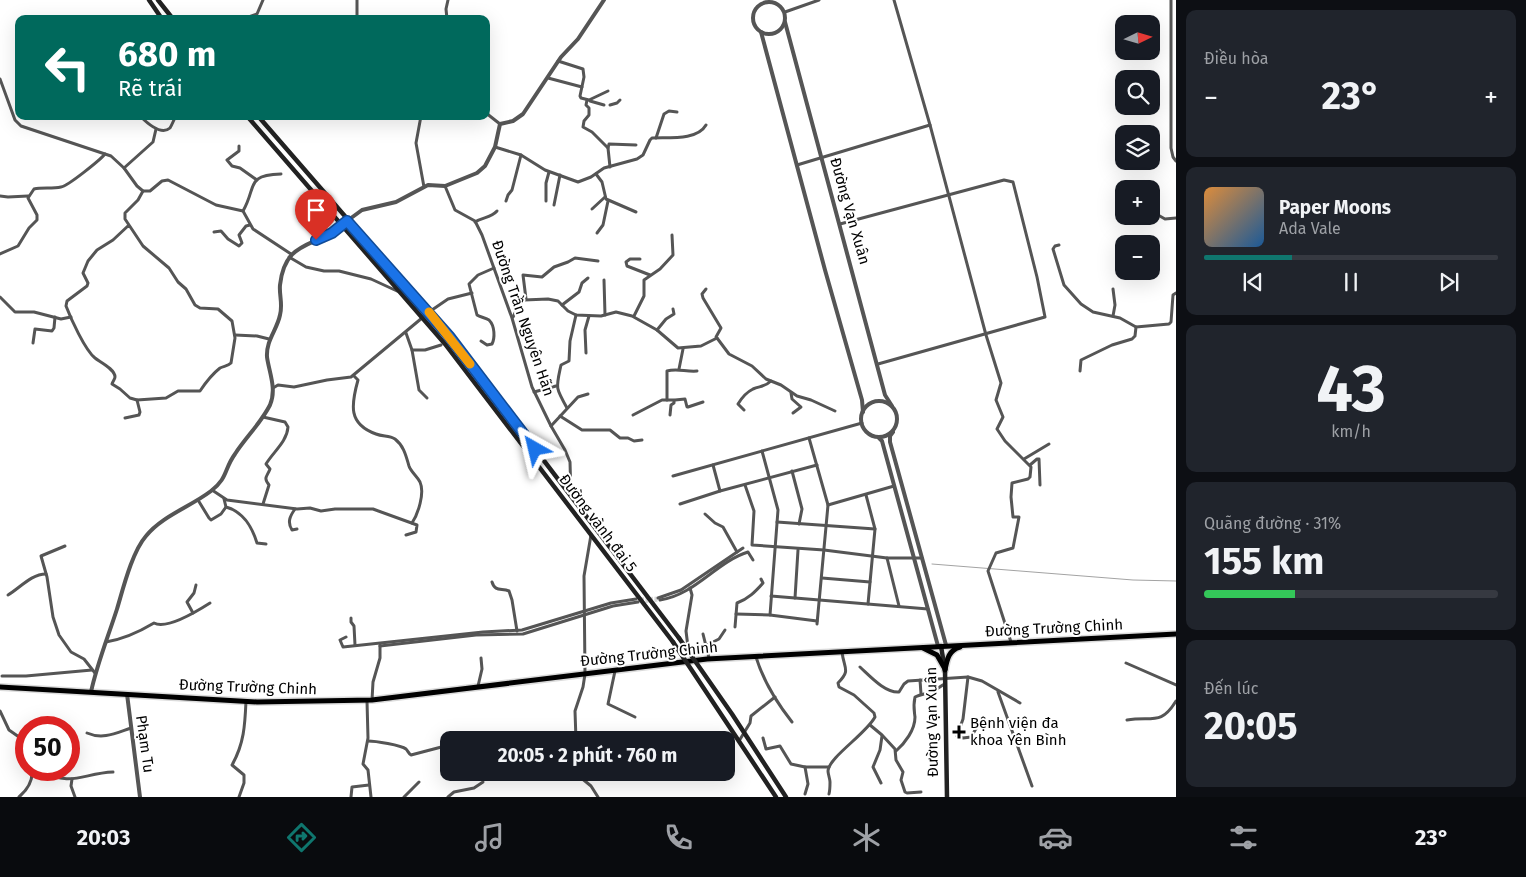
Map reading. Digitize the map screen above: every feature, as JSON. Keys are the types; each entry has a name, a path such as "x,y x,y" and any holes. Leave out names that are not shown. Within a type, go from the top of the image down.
{"highway":[{"name":"Đường Trường Chinh","path":"0,687 246,701 322,702 369,700 709,659 1176,634"},
{"path":"945,670 947,659 952,650 972,644"},
{"path":"918,647 937,654 945,670"}],"main road":[{"path":"149,0 158,15"},
{"path":"158,0 170,15"},
{"name":"Đường vành đai 5","path":"250,120 445,344 673,642 776,797"},
{"name":"Đường vành đai 5","path":"261,120 347,221 429,312 679,638 732,714 786,797"},
{"path":"341,226 347,221"},
{"name":"Đường Vạn Xuân","path":"942,646 945,670 947,797"}],"street":[{"path":"254,15 257,14 263,0"},
{"path":"356,0 357,15"},
{"path":"447,15 448,0"},
{"path":"500,124 513,121 522,114 558,61 578,39 604,0"},
{"path":"758,0 753,20 761,32 862,400 862,423 868,433 878,438 893,432 896,427 897,416 892,406 876,402 863,412"},
{"path":"785,12 819,0"},
{"path":"894,0 1001,384 996,400 1002,417 998,430 1005,441 1030,465 1031,469 1029,478 1012,483 1013,516 1019,517 1014,546 1011,550 996,553 988,573 1011,642"},
{"path":"1171,0 1171,148 1173,157 1176,160"},
{"path":"758,6 774,1 785,12 785,22 780,30 776,33 765,34 761,32"},
{"name":"Đường Vạn Xuân","path":"785,22 878,364 885,396 892,406"},
{"path":"558,61 581,68 584,77 580,97 604,105"},
{"path":"548,78 582,87"},
{"path":"0,80 15,119"},
{"path":"608,91 588,100 586,105 589,108 589,115 584,120 583,127 592,132 608,148"},
{"path":"610,105 620,100"},
{"path":"656,138 664,114 669,111 676,112"},
{"path":"490,116 500,124"},
{"path":"15,120 17,124 114,158 143,191 150,191 168,180 216,205 243,211 257,233 306,267 324,271 339,271 370,279 402,293"},
{"path":"145,120 156,129 168,129 174,120"},
{"path":"420,120 416,143 424,187"},
{"path":"347,221 362,210 396,202 411,196 428,185 445,186 477,173 484,166 494,147 500,124"},
{"path":"494,147 521,155 549,172 578,182 592,178 604,168 637,159 643,155 650,140 656,138 676,139 702,131 706,125"},
{"path":"797,165 930,125"},
{"path":"124,168 153,142 156,129"},
{"path":"610,166 608,145 612,143 636,145"},
{"path":"239,146 239,151 227,160 232,166 240,168 257,180"},
{"path":"0,196 28,196 36,188 68,185 88,168 100,161 104,154"},
{"path":"506,202 512,190 521,155"},
{"path":"546,201 546,184 549,172"},
{"path":"243,211 249,199 252,186 257,180 265,175 281,174"},
{"path":"596,174 602,182 605,198 608,201 636,212"},
{"path":"554,205 560,175"},
{"path":"840,224 1004,180 1013,182 1045,317 878,364"},
{"name":"Đường Trần Nguyên Hãn","path":"445,186 456,210 475,222 482,235 512,318 534,392 551,426 566,450 570,462 571,497"},
{"path":"128,225 113,240 99,248 88,261 83,273 88,283 87,286 65,303 70,318 89,351 96,359 105,363 114,376 112,385 130,398 137,400 166,398 178,391 200,391 206,380 231,363 235,336 232,321 220,310 200,308 195,305 186,289 178,282 171,270 143,246 128,225 124,216 125,213 138,200 143,191"},
{"path":"0,254 18,246 29,228 37,220 37,215 28,196"},
{"path":"592,209 605,198"},
{"path":"597,233 603,225 608,201"},
{"path":"475,222 492,216 497,211"},
{"path":"1160,216 1165,219 1176,218"},
{"path":"214,232 221,231 228,239 239,246 242,243 239,236 246,226 250,224"},
{"path":"91,692 94,671 141,542 157,525 198,500 224,478 231,459 262,417 271,401 273,388 267,357 267,345 268,339 275,331 279,320 282,307 280,284 290,255 313,241 332,233 341,226"},
{"path":"634,316 644,296 644,280 660,269 672,256 672,235"},
{"path":"1059,245 1053,249 1067,289 1082,304 1094,312 1122,319 1136,327 1167,325 1170,323 1173,297 1176,293"},
{"path":"526,299 523,275 542,277 555,266 575,258 598,260"},
{"path":"640,259 632,258 628,261 627,266 650,276"},
{"path":"481,341 487,345 492,344 494,338 493,329 488,320 477,315 469,287 470,282 478,275 494,268"},
{"path":"562,305 579,292 582,283 588,278"},
{"path":"604,280 605,315"},
{"path":"512,318 520,303 526,299 548,298 558,301 568,311 576,315 605,315 619,312 634,316 657,330 676,347 683,349 701,346 717,338 721,328 703,298 702,294 706,289"},
{"path":"1113,289 1115,305 1113,316"},
{"path":"429,312 448,299 472,293"},
{"path":"0,297 15,312 34,312 63,319 70,318"},
{"path":"657,330 666,319 674,314 673,310"},
{"path":"567,408 556,386 561,365 569,361 570,341 576,315"},
{"path":"586,353 586,330 589,316"},
{"path":"33,343 35,329 52,331 55,317"},
{"path":"273,388 278,386 294,387 354,376 423,318"},
{"path":"1080,371 1080,360 1119,342 1132,339 1136,336 1136,327"},
{"path":"406,333 412,350 419,390 427,398"},
{"path":"235,336 257,336 268,339"},
{"path":"717,338 729,354 752,366 764,378 780,384 791,393 835,411"},
{"path":"412,350 425,350 441,345"},
{"path":"679,369 683,349"},
{"path":"667,400 666,372 668,370 697,371"},
{"path":"354,376 358,380 353,404 360,425 364,429 387,436 396,441 404,449 410,468 421,485 418,511 412,523"},
{"path":"744,410 738,404 740,401 752,390 765,386 771,381"},
{"path":"534,392 556,386"},
{"path":"791,393 792,400 801,407 794,413"},
{"path":"551,426 578,397 588,394"},
{"path":"633,415 656,403 667,400 684,399 687,407 703,402"},
{"path":"125,418 139,415 137,400"},
{"path":"670,415 671,405 675,400"},
{"path":"560,416 582,430 610,430 620,438 628,438 634,441 642,440"},
{"path":"262,417 285,422 288,427 283,441 266,464 270,469 265,476 269,485 263,504"},
{"path":"673,476 862,423"},
{"name":"Đường Vạn Xuân","path":"893,432 890,436 890,442 922,558 942,646"},
{"path":"736,614 770,615 817,623 828,505 809,438"},
{"name":"Đường Vạn Xuân","path":"878,438 882,441 928,609 942,646"},
{"path":"1024,459 1049,444"},
{"path":"762,451 778,510 770,615"},
{"path":"1030,465 1037,459 1039,460 1040,485"},
{"path":"712,465 720,491"},
{"path":"680,504 720,491 817,465"},
{"path":"792,471 802,509 800,524"},
{"path":"745,485 754,510 752,545 798,550 824,550 887,558 922,558"},
{"path":"828,505 894,486"},
{"path":"212,490 224,499 295,509 310,508 321,511 373,509 417,525 417,530 413,534 406,536"},
{"path":"866,495 876,529 868,604"},
{"path":"198,500 211,520 221,514 226,507 224,499"},
{"path":"226,507 234,509 251,526 257,544 266,544"},
{"path":"295,509 290,517 289,524 292,530 297,529"},
{"path":"705,514 715,523 721,525 737,552"},
{"path":"777,522 876,529"},
{"path":"576,731 575,711 585,674 585,572 591,535"},
{"path":"65,546 42,555 41,559 46,574 48,591 59,635 71,652 84,659 94,671"},
{"path":"743,548 681,590 659,599 675,597 738,556 748,552 753,560"},
{"path":"795,598 798,550"},
{"path":"887,558 899,606"},
{"path":"8,595 38,574 46,574"},
{"path":"822,578 870,582"},
{"path":"735,626 737,603 749,597 757,589 762,583 761,579"},
{"path":"492,582 498,590 508,591 512,600 517,631"},
{"path":"193,613 187,602 194,593 196,586"},
{"path":"688,647 686,630 692,595 690,588"},
{"path":"771,596 928,609"},
{"path":"346,637 340,640 341,646 380,644 483,632 517,631 637,601"},
{"path":"106,642 122,639 143,631 154,623 159,626 175,621 210,603"},
{"path":"433,638 523,634 584,613"},
{"path":"351,618 354,626 355,645"},
{"path":"705,646 719,639 725,630"},
{"path":"703,634 709,659"},
{"path":"371,797 368,770 362,764 368,741 369,700 380,658 380,644"},
{"path":"829,794 829,767 837,756 870,725 875,717 874,713 854,695 841,689 838,685 846,673 842,652"},
{"path":"756,657 775,697 792,722"},
{"path":"478,687 482,669 481,658"},
{"path":"1126,663 1176,685"},
{"path":"860,667 872,678 894,692 899,692 906,682 968,678 982,681 1020,703"},
{"path":"615,670 608,704 635,718"},
{"path":"2,676 94,671"},
{"path":"968,678 962,719 957,736 963,738 971,737 977,727"},
{"path":"920,680 921,694"},
{"path":"896,751 908,740 914,719 913,710 916,697 945,684"},
{"path":"998,691 1032,786"},
{"name":"Phạm Tu","path":"127,694 140,797"},
{"path":"738,743 750,723 751,716 775,697"},
{"path":"239,797 244,783 244,775 232,765 244,736 246,701"},
{"path":"1127,720 1163,717 1169,712 1176,701"},
{"path":"0,711 2,720 9,730 15,734"},
{"path":"870,725 896,751 896,760 903,772 901,780 905,792 921,792"},
{"path":"87,733 95,737 105,736 131,728"},
{"path":"881,783 873,767 880,750 882,735"},
{"path":"762,738 766,749 780,746 789,763 805,767 829,767"},
{"path":"368,741 381,741 401,746 412,755 440,747"},
{"path":"805,767 808,784 805,794"},
{"path":"80,777 113,772"},
{"path":"19,797 27,790 30,781"},
{"path":"72,781 75,797"},
{"path":"584,781 591,786 598,797"},
{"path":"404,797 419,782"},
{"path":"448,797 454,792 474,788 483,782"},
{"path":"351,797 352,787 369,785"}],"waterway":[{"path":"932,564 1133,580 1176,581"}],"tunnel":[{"path":"641,599 658,598"},
{"path":"641,602 660,600"}],"slow traffic":[{"path":"429,312 470,364"}],"place":[{"name":"Bệnh viện đa khoa Yên Bình","path":"959,732"}],"route":[{"path":"316,240 332,233 347,221 449,336 535,449"}]}
